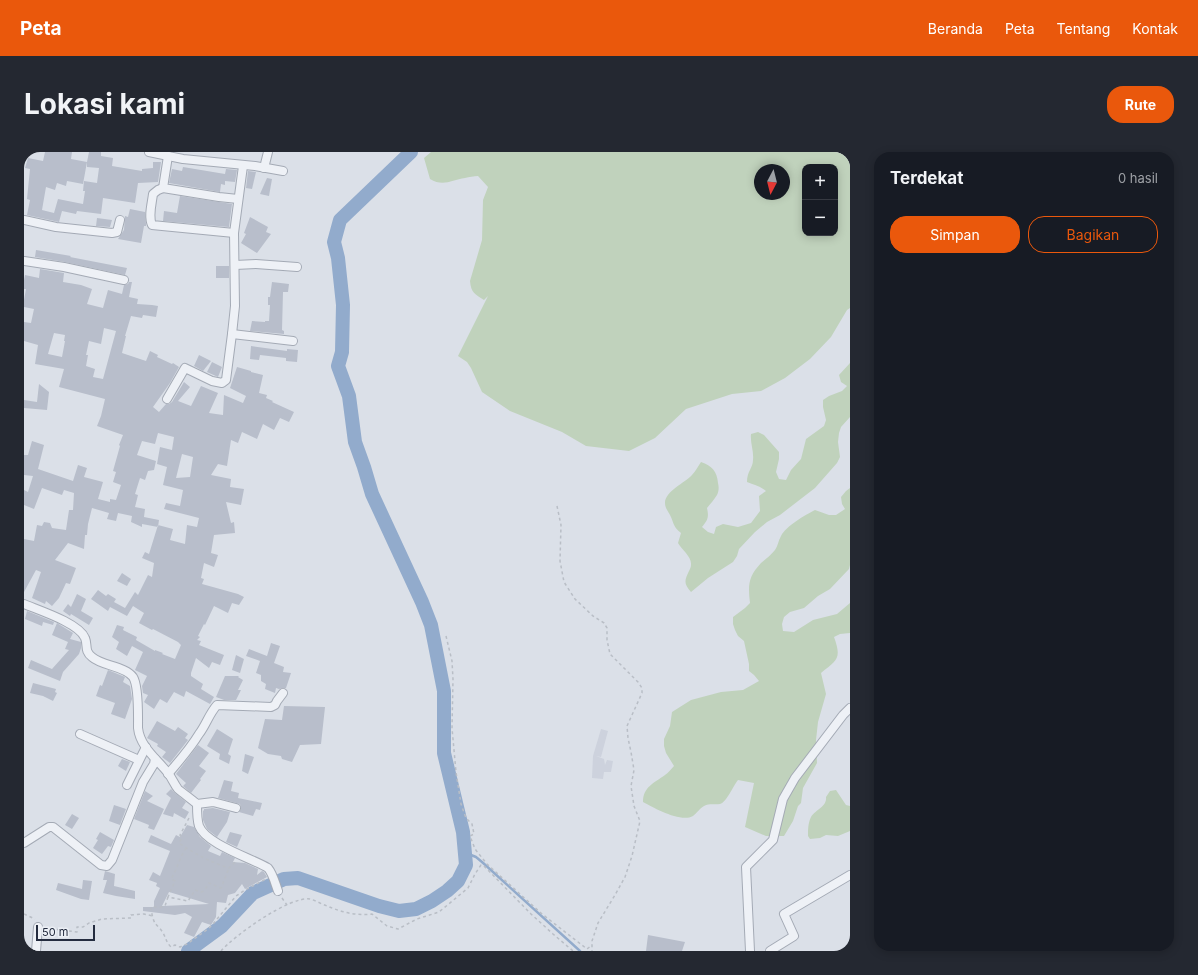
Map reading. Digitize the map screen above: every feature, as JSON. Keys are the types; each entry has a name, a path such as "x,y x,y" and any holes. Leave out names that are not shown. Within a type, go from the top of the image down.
{"street":[{"path":"150,152 183,159 283,171"},
{"path":"264,168 268,152"},
{"path":"163,188 168,156"},
{"path":"167,399 185,368 212,381 222,383 226,380 235,306 234,233 243,166"},
{"path":"234,233 152,225 151,215 153,194 163,188 238,199"},
{"path":"24,220 56,227 112,233 117,232 120,220"},
{"path":"24,261 64,267 124,280"},
{"path":"235,265 256,264 297,267"},
{"path":"232,334 293,341"},
{"path":"24,604 65,621 80,632 85,638 86,649 92,657 127,672 133,677 136,685 139,715 138,729 141,738 146,747 168,774 177,788 197,804 213,802 236,808"},
{"path":"168,774 187,752 217,705 271,707 275,705 283,693"},
{"path":"750,951 746,867 773,840 784,799 794,778 850,708"},
{"path":"80,734 139,760"},
{"path":"127,785 146,747"},
{"path":"24,843 49,827 53,827 101,865 107,866 112,860 143,782 154,764 155,759"},
{"path":"197,804 199,826 206,836 268,868 278,891"},
{"path":"770,951 794,936 784,914 850,875"},
{"path":"36,951 38,927"}],"path":[{"path":"557,506 561,525 560,561 564,582 575,599 588,612 604,623 607,628 607,640 610,654 642,688 642,693 627,726 634,770 631,786 634,806 640,822 639,829 625,877 598,923 592,941 592,951"},
{"path":"446,636 452,661 452,728 456,772 461,804 466,818 472,824 474,834 470,836 474,850 531,914 574,951"},
{"path":"190,817 180,835 182,838 179,843 200,856 230,868"},
{"path":"186,848 172,879 175,881 164,906 151,907 155,922 163,933 165,940 171,947 175,945 180,946 187,944 208,929 236,896 271,876"},
{"path":"168,897 188,901 195,890 201,892 204,891 209,883 221,888 230,868 241,855"},
{"path":"485,864 542,914 583,947 587,949 592,945"},
{"path":"221,951 247,928 287,905 301,900 310,900 340,912 362,915 372,914 387,926 398,929 417,919 439,912 468,888 481,865 485,864"},
{"path":"64,930 77,932 77,927 83,927 89,923 102,919 131,918 131,915 144,914 153,916"}],"shaded area":[{"path":"601,729 608,731 601,757 596,756 604,759 605,765 607,760 613,761 611,772 604,772 603,779 592,778 593,756"}],"green space":[{"path":"431,152 850,152 850,308 847,310 831,337 810,359 785,378 761,391 732,394 686,409 655,438 629,451 586,446 562,432 510,411 482,392 467,362 458,356 488,296 484,300 476,295 472,291 470,281 482,240 483,200 488,187 478,176 443,183 430,179 424,158"},
{"path":"850,363 850,417 841,427 839,433 838,442 840,457 837,463 815,488 755,532 739,549 733,562 708,578 691,592 687,587 686,577 691,567 691,562 678,543 681,533 675,527 666,506 665,503 668,495 695,472 701,462 711,467 715,472 719,488 717,495 707,508 708,518 702,527 708,532 714,534 716,527 723,524 738,527 751,523 760,511 759,496 766,491 747,482 753,460 751,434 758,432 764,435 779,452 776,472 779,479 786,480 791,470 801,459 806,439 824,426 826,420 823,400 842,391 847,386 841,382 839,375"},
{"path":"850,488 849,569 830,589 818,596 804,608 790,612 784,617 782,624 783,631 794,632 813,620 837,614 850,603 850,633 840,634 834,637 838,655 834,662 821,673 826,694 818,722 816,740 817,763 803,788 801,803 798,806 793,821 784,836 766,836 745,827 754,783 738,780 723,803 704,806 693,816 688,818 668,814 643,802 643,797 647,789 674,766 666,753 664,746 664,739 670,726 672,712 691,700 721,692 743,690 759,681 749,671 744,641 738,636 733,624 733,617 750,603 749,586 751,577 761,563 775,550 783,532 787,528 815,510 829,515 836,515 845,509 842,504 841,497"},
{"path":"836,790 846,805 850,806 850,831 838,836 826,835 820,838 810,839 808,836 808,831 811,817 823,806 830,791"}],"building":[{"path":"45,152 72,152 71,159 87,162 89,152 101,152 101,156 113,158 112,166 142,171 142,169 153,168 153,162 161,162 158,182 138,183 135,203 103,198 101,214 77,211 76,214 62,211 59,222 27,215 30,200 27,199 30,169 25,168 28,158 43,161","holes":["87,162 87,167 99,168 97,183 84,181 83,191 85,191 83,204 58,199 54,213 42,210 46,187 55,190 57,183 66,186 67,181 83,184"]},
{"path":"183,167 225,174 226,169 237,170 235,182 225,181 225,185 221,184 220,192 169,183 172,169 182,171"},
{"path":"248,171 256,172 252,189 246,188"},
{"path":"267,178 272,179 269,196 260,194"},
{"path":"180,196 232,204 229,227 163,221 164,211 177,213"},
{"path":"130,209 145,212 146,226 144,226 141,243 118,239 124,230 125,216 128,217"},
{"path":"250,217 268,227 266,232 271,234 257,253 241,243 246,234 244,233"},
{"path":"97,218 112,220 110,227 96,226"},
{"path":"36,250 127,268 125,275 35,257"},
{"path":"216,266 229,266 229,278 216,278"},
{"path":"40,269 64,273 63,282 81,285 92,289 87,304 103,308 108,290 122,294 124,285 132,282 129,297 138,299 137,304 158,306 156,317 143,315 142,318 131,316 122,353 146,361 150,351 158,355 157,357 179,367 153,407 159,412 166,404 172,402 184,382 190,387 178,401 191,406 201,386 218,393 209,413 223,415 224,395 243,403 246,396 230,388 237,367 263,375 259,393 267,395 266,398 273,401 272,402 294,412 289,422 280,418 274,430 263,424 257,439 242,432 238,443 231,440 227,466 218,464 211,475 231,479 230,487 244,489 241,505 226,502 231,523 234,522 235,533 214,535 211,553 218,555 214,567 204,563 201,578 204,579 202,584 244,597 239,605 232,603 228,613 214,606 198,636 200,637 197,640 201,641 199,645 224,655 220,665 212,662 209,668 196,658 191,673 191,676 203,684 201,689 214,697 210,704 186,691 184,697 174,692 167,703 160,699 154,709 144,702 148,695 143,693 142,686 147,676 135,670 143,652 132,646 127,656 116,649 119,642 112,637 117,625 124,627 123,630 137,637 136,640 155,651 175,659 181,645 178,642 139,623 144,613 133,606 127,616 110,607 108,611 91,599 98,590 106,596 108,594 116,599 114,602 125,608 135,592 138,595 148,575 152,577 154,563 142,558 145,552 149,554 157,527 142,524 142,527 131,522 132,516 118,513 116,521 107,519 109,513 92,508 87,535 85,535 84,549 68,543 55,560 76,568 70,584 66,583 59,598 52,606 46,601 45,604 32,598 41,572 36,570 24,592 24,539 34,541 37,525 42,526 44,522 50,523 52,528 66,530 69,510 73,510 74,493 64,490 62,495 42,488 34,509 24,505 24,490 28,492 33,476 24,475 24,455 28,455 32,441 44,445 38,469 73,481 78,465 87,468 84,477 103,482 98,499 110,502 110,499 116,500 121,485 113,482 116,472 113,471 123,435 97,426 105,399 59,387 64,369 35,364 38,345 24,341 24,322 31,323 34,309 24,307 26,289 24,289 25,275 39,278","holes":["104,328 116,331 103,379 93,377 95,369 86,366 88,355 86,355 89,341 101,344","54,333 65,335 62,357 48,354","158,433 174,437 172,450 160,447 157,464 167,467 163,485 183,490 180,506 166,503 164,509 199,518 197,527 187,525 185,544 170,540 173,529 158,525 159,520 144,517 145,509 135,507 138,495 135,494 140,478 145,480 148,471 154,470 156,461 137,455 142,441 155,444","182,454 193,457 190,477 176,478"]},
{"path":"272,282 289,284 288,292 283,292 282,330 284,331 284,334 250,331 252,321 269,321 270,305 268,305 268,297 270,297"},
{"path":"251,346 287,351 287,349 298,350 297,362 286,361 286,358 260,355 259,360 250,359"},
{"path":"199,355 211,361 203,371 194,366"},
{"path":"212,362 222,367 218,377 207,372"},
{"path":"39,384 49,392 47,410 24,408 24,400 37,402"},
{"path":"122,573 131,579 127,586 117,581"},
{"path":"77,594 86,599 81,611 93,618 89,625 63,611 68,604 71,607"},
{"path":"27,611 54,622 53,625 43,622 42,626 25,619"},
{"path":"57,623 73,633 70,639 81,642 79,654 63,672 60,681 28,668 31,660 52,669 69,650 65,649 68,642 52,635"},
{"path":"271,643 280,646 274,663 284,667 283,672 291,673 286,688 276,688 275,693 265,689 266,684 261,681 261,675 256,673 260,661 246,656 249,649 267,656"},
{"path":"236,655 244,659 240,673 232,670"},
{"path":"108,670 125,677 123,682 130,686 132,699 125,719 111,714 115,703 96,696 100,685 102,686"},
{"path":"225,676 239,676 238,677 243,680 238,690 241,690 236,700 224,700 216,697"},
{"path":"33,683 56,689 55,692 57,693 53,701 43,696 30,693"},
{"path":"284,706 325,707 321,744 300,745 292,762 282,759 281,756 268,754 258,748 265,719 282,720"},
{"path":"157,721 175,731 178,727 188,734 185,738 188,740 170,763 162,757 166,752 157,746 158,744 147,738"},
{"path":"217,729 233,739 228,754 231,756 229,764 219,759 220,754 207,746"},
{"path":"198,745 209,753 199,766 206,771 191,793 183,786 186,783 176,774"},
{"path":"245,754 254,757 248,774 242,771"},
{"path":"122,759 130,762 126,771 118,766"},
{"path":"224,780 233,782 231,791 239,793 238,798 262,803 260,810 256,809 253,816 239,812 241,809 240,804 218,798"},
{"path":"171,789 186,802 182,808 189,812 185,819 174,813 173,817 163,814 171,798 166,794"},
{"path":"145,791 153,796 147,801 164,809 154,830 148,828 149,825 134,819"},
{"path":"114,805 126,809 120,825 109,821"},
{"path":"213,808 230,812 227,822 217,837 207,829 203,820 203,810"},
{"path":"72,814 79,818 72,829 65,825"},
{"path":"187,825 194,827 200,837 211,846 208,851 220,856 222,852 235,858 233,862 245,863 258,869 257,875 262,871 267,877 245,889 242,884 235,893 228,895 226,903 217,902 216,917 211,925 202,922 194,937 184,933 192,917 185,913 175,915 143,911 143,907 154,907 154,901 160,888 156,886 157,883 149,880 153,872 160,876 170,851 148,842 151,835 171,844 176,835 180,837","holes":["169,892 209,904 162,906"]},
{"path":"100,832 114,840 111,847 108,846 102,854 93,848 98,840 96,839"},
{"path":"230,832 242,835 237,847 226,842"},
{"path":"105,871 115,874 114,886 135,891 135,899 103,893 107,880 103,880"},
{"path":"83,880 92,881 89,900 81,899 56,890 58,883 82,889"},
{"path":"648,935 685,942 682,951 646,951"}],"waterway":[{"path":"188,951 222,926 253,893 284,879 298,878 379,906 399,911 416,909 447,891 458,881 466,865 463,832 444,753 444,691 431,625 422,602 372,494 355,442 349,396 338,366 342,352 343,305 338,258 334,242 340,220 411,152"},
{"path":"466,853 476,857 482,862 580,951"}]}
